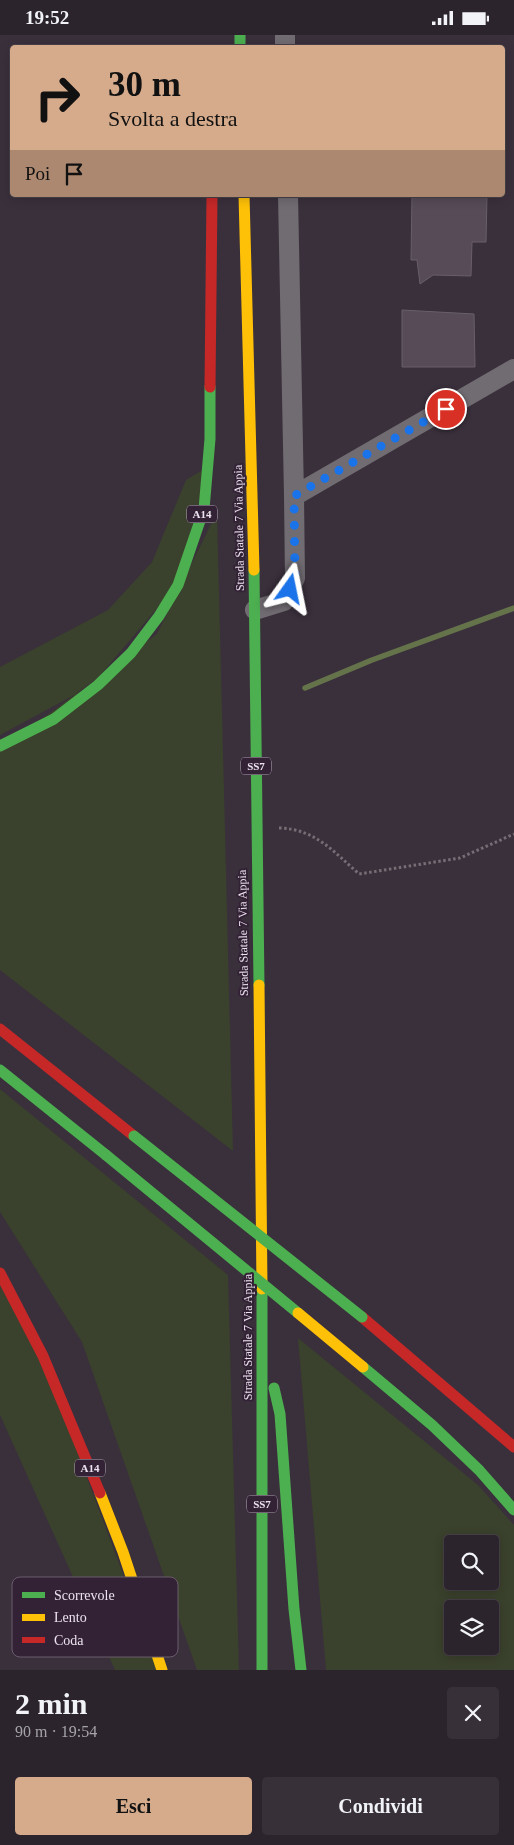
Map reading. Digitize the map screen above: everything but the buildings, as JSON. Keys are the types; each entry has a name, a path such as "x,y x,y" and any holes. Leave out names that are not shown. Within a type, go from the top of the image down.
{"highway":[{"name":"A14","path":"0,746 54,719 98,685 131,653 159,616 178,585 204,509 210,439 212,197"},
{"name":"Strada Statale 7 Via Appia","path":"244,197 255,610 262,1338 262,1670"},
{"path":"0,1029 362,1317 514,1447"},
{"path":"0,1070 106,1155 432,1425 479,1470 514,1510"},
{"name":"A14","path":"0,1273 43,1356 84,1451 131,1577"},
{"path":"262,1338 280,1414 294,1609 301,1670"},
{"name":"A14","path":"158,1657 162,1670"}],"street":[{"path":"255,610 284,601 295,578 288,197"},
{"path":"294,496 514,369"}],"path":[{"path":"256,827 291,828 321,840 359,874 460,858 514,834"}],"green space":[{"path":"209,466 176,586 91,686 0,735 0,667 108,610 152,562 186,480"},
{"path":"217,512 233,1151 0,970 0,750 157,634"},
{"path":"0,1089 228,1275 239,1670 197,1670 178,1616 178,1577 164,1577 82,1342 0,1212"},
{"path":"0,1285 39,1350 124,1577 73,1577 0,1415"},
{"path":"298,1338 478,1485 514,1525 514,1670 326,1670"},
{"path":"109,1657 154,1657 159,1670 115,1670"}],"waterway":[{"path":"305,688 372,660 514,608"}],"traffic: fast":[{"path":"240,35 240,45"},
{"path":"0,746 54,719 98,685 131,653 159,616 178,585 204,509 210,439 210,387"},
{"path":"254,570 259,985"},
{"path":"0,1070 106,1155"},
{"path":"134,1136 362,1317"},
{"path":"106,1155 298,1313"},
{"path":"262,1289 262,1670"},
{"path":"363,1367 432,1425 479,1470 514,1510"},
{"path":"274,1388 280,1414 294,1609 301,1670"}],"traffic: slow":[{"path":"244,197 254,570"},
{"path":"259,985 262,1289"},
{"path":"298,1313 363,1367"},
{"path":"100,1493 131,1577"},
{"path":"158,1657 162,1670"}],"traffic: jam":[{"path":"210,387 212,197"},
{"path":"0,1029 134,1136"},
{"path":"0,1273 43,1356 100,1493"},
{"path":"362,1317 514,1447"}],"route":[{"path":"290,589 295,578 294,496 446,409"}]}
